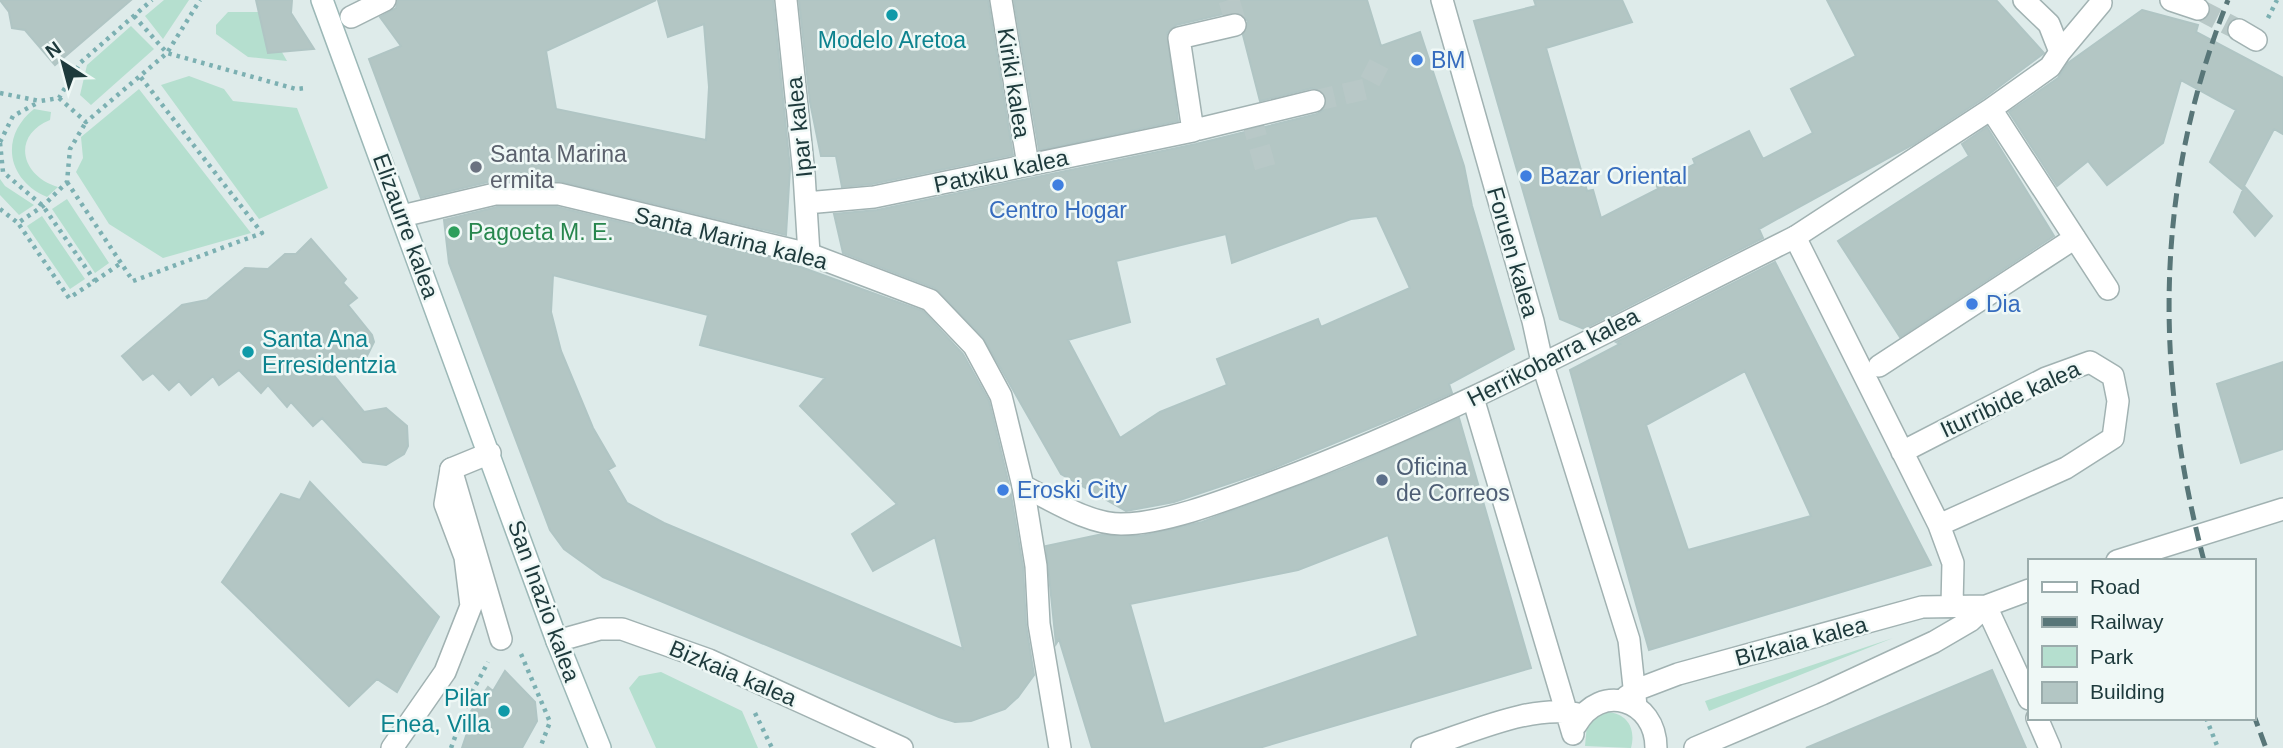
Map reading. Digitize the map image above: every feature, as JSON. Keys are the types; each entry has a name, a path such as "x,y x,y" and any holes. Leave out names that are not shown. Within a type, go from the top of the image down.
{"street":[{"name":"Elizaurre kalea","path":"322,0 489,453"},
{"path":"351,17 385,0"},
{"name":"Ipar kalea","path":"786,0 807,202 809,254"},
{"name":"Kiriki kalea","path":"1001,0 1028,165"},
{"name":"Foruen kalea","path":"1442,0 1533,321 1542,362 1629,640 1631,699"},
{"path":"2024,0 2049,24 2060,52"},
{"path":"2171,0 2198,9"},
{"name":"Herrikobarra kalea","path":"1023,485 1082,514 1120,524 1176,515 1319,465 1474,398 1795,237 1992,109 2050,67 2101,3"},
{"path":"1196,130 1179,38 1235,24"},
{"name":"Patxiku kalea","path":"807,202 874,197 1196,130 1314,101"},
{"path":"1992,109 2108,289"},
{"name":"Santa Marina kalea","path":"402,216 495,194 558,194 809,254 930,300 974,346 1001,396 1023,485 1036,566 1040,625 1060,748"},
{"path":"1795,237 1939,525 1953,563 1952,605"},
{"path":"1879,366 2075,238"},
{"name":"Iturribide kalea","path":"1902,452 2046,378 2090,362 2113,376 2118,401 2113,438 2066,468 1939,525"},
{"path":"1474,398 1573,727"},
{"path":"451,469 489,453"},
{"name":"San Inazio kalea","path":"489,453 557,641 600,748"},
{"path":"451,469 501,639"},
{"path":"392,748 444,672 471,606 465,557 445,504 451,469"},
{"path":"2123,559 2283,509"},
{"name":"Bizkaia kalea","path":"1573,727 1593,706 1607,701 1631,699 1678,674 1922,607 1986,606 2028,590"},
{"path":"1986,606 2028,697"},
{"name":"Bizkaia kalea","path":"1695,748 1822,694 1934,642 1970,621 1986,606"},
{"name":"Bizkaia kalea","path":"557,641 600,629 622,629 688,651 902,748"},
{"path":"1631,699 1653,725 1656,748"},
{"path":"1422,748 1531,714 1573,727"},
{"path":"2038,720 2050,748"}],"path":[{"path":"59,98 80,63 152,0"},
{"path":"139,75 262,233 132,281 68,181 69,149 86,122 139,75 167,53 200,0"},
{"path":"134,16 167,53 296,89 306,88"},
{"path":"0,93 40,101"},
{"path":"59,98 40,101 13,116 0,143 3,172 43,206 95,281"},
{"path":"59,98 86,122"},
{"path":"18,223 43,206 68,181"},
{"path":"0,209 18,223 69,298 121,263"},
{"path":"451,748 470,696 501,639 522,655 551,722 540,748"},
{"path":"755,712 772,748"},
{"path":"2207,720 2218,748"}],"green space":[{"path":"164,0 189,0 163,39 145,16"},
{"path":"228,12 259,12 287,61 248,57 216,34 216,25"},
{"path":"131,26 154,49 91,105 80,95 87,65"},
{"path":"189,76 224,89 233,101 297,108 328,188 259,219 161,85"},
{"path":"139,89 251,233 163,258 109,224 76,172 83,158 81,137"},
{"path":"34,109 51,112 50,120 38,127 26,145 29,165 45,182 58,187 47,197 23,179 12,156 16,132"},
{"path":"0,179 5,186 34,205 19,215 0,195"},
{"path":"67,199 109,263 95,273 52,209"},
{"path":"42,216 85,279 70,289 27,226"},
{"path":"1893,638 1709,711 1705,701"},
{"path":"661,672 742,711 758,748 656,748 629,688 639,676"},
{"path":"1608,712 1621,716 1629,724 1631,748 1585,746 1587,724 1599,714"}],"building":[{"path":"0,0 131,0 55,65 25,30 12,28 9,12"},
{"path":"256,0 292,0 291,13 314,49 268,53"},
{"path":"398,0 656,0 546,51 556,109 706,140 709,87 704,24 668,37 658,0 773,0 790,168 786,235 559,181 492,181 421,198 369,59 401,46 380,17 396,8"},
{"path":"799,0 988,0 1013,155 872,184 842,187 836,156 821,156 810,102"},
{"path":"1014,0 1367,0 1381,46 1420,32 1464,166 1472,206 1514,349 1449,384 1452,393 1402,415 1269,470 1174,502 1126,511 1061,474 983,337 935,288 843,253 834,214 877,210 1196,144 1317,114 1323,110 1327,99 1323,92 1312,88 1260,101 1243,35 1248,21 1239,13 1232,12 1176,25 1167,33 1178,121 1039,150","holes":["1377,216 1410,288 1321,327 1318,319 1217,359 1227,385 1160,412 1120,438 1068,340 1130,322 1116,261 1226,234 1232,263 1351,219"]},
{"path":"1534,0 1622,0 1632,22 1546,48 1587,191 1593,190 1601,218 1658,189 1656,184 1695,164 1693,159 1749,131 1763,159 1813,133 1791,89 1856,56 1827,0 1996,0 2044,53 1984,98 1914,144 1759,229 1763,238 1584,329 1560,319 1474,21 1536,6"},
{"path":"2142,10 2198,25 2196,32 2283,78 2283,134 2274,129 2244,186 2272,216 2255,236 2234,212 2243,190 2210,162 2236,110 2181,80 2163,143 2107,185 2088,161 2057,186 2009,112 2058,78 2068,63"},
{"path":"1987,127 2054,236 1900,337 1838,241 1969,156 1962,144"},
{"path":"497,207 557,207 784,261 923,311 963,354 989,401 1010,489 1023,567 1026,625 1034,675 1018,697 1005,709 971,721 955,722 939,717 603,577 564,549 550,530 449,263 444,220","holes":["553,275 708,315 700,345 825,378 800,406 897,504 852,534 873,571 935,537 963,649 664,523 627,503 608,470 615,466 593,428 561,351 551,312"]},
{"name":"Santa Ana Erresidentzia","path":"311,239 346,279 343,283 357,298 348,305 372,335 374,342 367,356 327,367 364,412 386,408 407,426 408,446 404,454 386,465 363,462 322,418 313,426 291,402 287,407 268,385 261,393 239,370 219,385 213,376 191,395 179,381 169,390 153,373 143,380 122,356 182,305 207,300 245,268 268,269 285,254 296,254"},
{"path":"1775,262 1931,565 1649,650 1570,370 1620,344 1616,342","holes":["1745,371 1811,516 1688,550 1646,425"]},
{"path":"2283,362 2283,449 2241,463 2217,384"},
{"path":"1459,418 1531,668 1259,748 1092,748 1059,639 1056,644 1046,546 1098,535 1141,536 1202,522 1346,468","holes":["1388,535 1418,636 1164,724 1130,604 1298,570"]},
{"path":"310,482 439,617 397,692 377,679 349,706 222,582 281,494 300,500"},
{"path":"1992,670 2026,748 1806,748"},
{"name":"Pilar Enea, Villa","path":"505,671 535,702 537,721 522,748 462,748 469,727 462,724 488,687 493,691"}],"tunnel":[{"path":"1229,0 1237,27"},
{"path":"2198,9 2239,30"},
{"path":"1314,101 1366,89 1379,64"},
{"path":"1251,117 1266,170"}],"railway":[{"path":"2204,559 2176,419 2170,348 2169,279 2175,209 2186,140 2204,70 2228,0"},
{"path":"2255,718 2266,748"}],"place":[{"name":"Modelo Aretoa","path":"892,15"},
{"name":"BM","path":"1417,60"},
{"name":"Santa Marina ermita","path":"476,167"},
{"name":"Bazar Oriental","path":"1526,176"},
{"name":"Centro Hogar","path":"1058,185"},
{"name":"Pagoeta M. E.","path":"454,232"},
{"name":"Dia","path":"1972,304"},
{"name":"Santa Ana Erresidentzia","path":"248,352"},
{"name":"Oficina de Correos","path":"1382,480"},
{"name":"Eroski City","path":"1003,490"},
{"name":"Pilar Enea, Villa","path":"504,711"}]}
